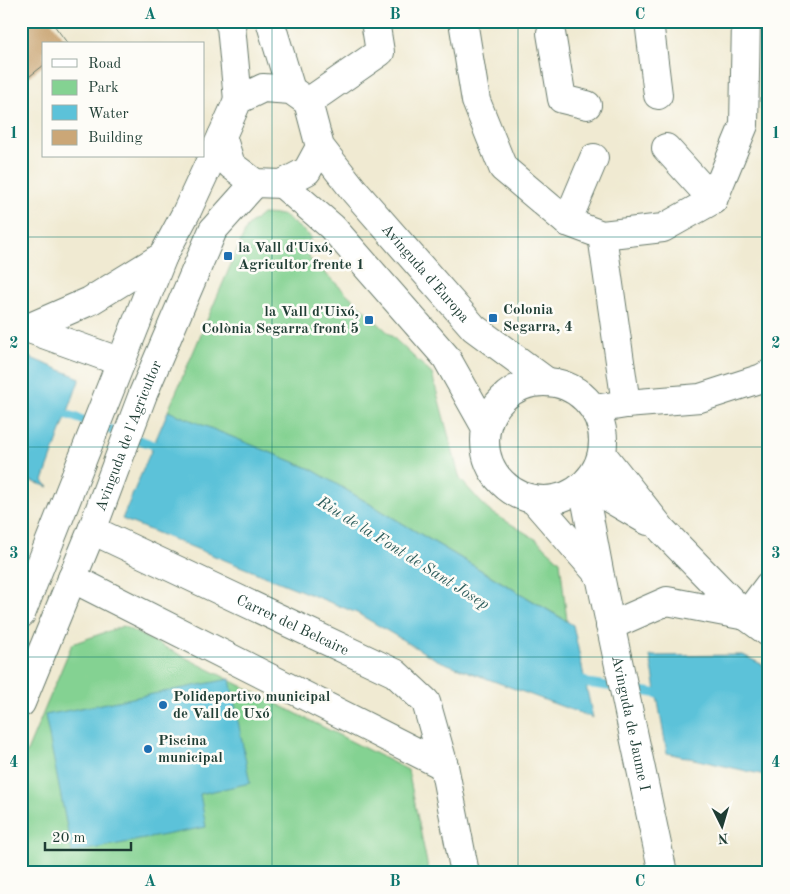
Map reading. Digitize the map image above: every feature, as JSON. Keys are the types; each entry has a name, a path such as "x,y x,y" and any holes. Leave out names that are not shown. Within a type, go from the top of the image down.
{"street":[{"path":"21,614 163,256 186,214 238,100 232,26 228,21"},
{"path":"222,136 231,165 255,183 282,184 307,171 320,147 270,21"},
{"path":"238,100 263,88 299,96 380,52 375,21"},
{"path":"463,21 476,101 503,168 567,222 602,235 663,228 713,200 744,125 746,21"},
{"path":"650,21 658,95"},
{"path":"551,33 562,99 587,105"},
{"name":"Avinguda d'Europa","path":"320,147 356,193 474,328 546,381"},
{"path":"666,148 713,200"},
{"path":"567,222 594,158"},
{"name":"Avinguda de l'Agricultor","path":"21,703 95,521 143,394 213,230 255,183"},
{"path":"282,184 332,227 446,357 486,428"},
{"path":"602,235 626,404"},
{"path":"25,327 90,301 163,256"},
{"path":"25,327 117,373"},
{"path":"595,409 626,404 700,398 769,374"},
{"path":"546,381 565,385 582,395 595,409 604,439 602,454 596,470 584,485 568,495 550,500 533,499 515,493 500,481 490,466 485,447 486,428 491,413 501,400 514,389 530,383 546,381"},
{"path":"602,454 663,531 746,616 769,633"},
{"path":"584,485 663,531"},
{"name":"Avinguda de Jaume I","path":"584,485 600,576 663,873"},
{"name":"Avinguda de Jaume I","path":"533,499 600,576"},
{"name":"Carrer del Belcaire","path":"95,521 395,673 426,702 444,766 465,873"},
{"path":"72,578 444,766"},
{"path":"746,616 769,585"},
{"path":"613,637 667,601 746,616"}],"green space":[{"path":"262,214 283,215 310,236 309,258 432,374 460,479 488,510 537,540 560,561 567,621 311,469 168,411 247,227"},
{"name":"Polideportivo municipal de Vall de Uxó","path":"123,626 408,770 429,873 21,873 21,766 72,644"}],"water":[{"path":"21,354 80,378 43,481 49,487 21,478"},
{"path":"168,411 311,469 573,625 593,718 437,660 357,613 122,519"},
{"path":"743,655 769,668 769,776 667,753 650,656"},
{"name":"Piscina municipal","path":"230,679 250,783 200,794 206,827 72,853 45,715"}],"building":[{"path":"21,21 51,21 67,42 42,42 42,67 21,83"}],"waterway":[{"name":"Riu de la Font de Sant Josep","path":"57,411 165,449"},
{"name":"Riu de la Font de Sant Josep","path":"575,675 587,683 667,695"}],"place":[{"name":"la Vall d'Uixó, Agricultor frente 1","path":"228,256"},
{"name":"Colonia Segarra, 4","path":"493,318"},
{"name":"la Vall d'Uixó, Colònia Segarra front 5","path":"369,320"},
{"name":"Polideportivo municipal de Vall de Uxó","path":"163,705"},
{"name":"Piscina municipal","path":"148,749"}]}
